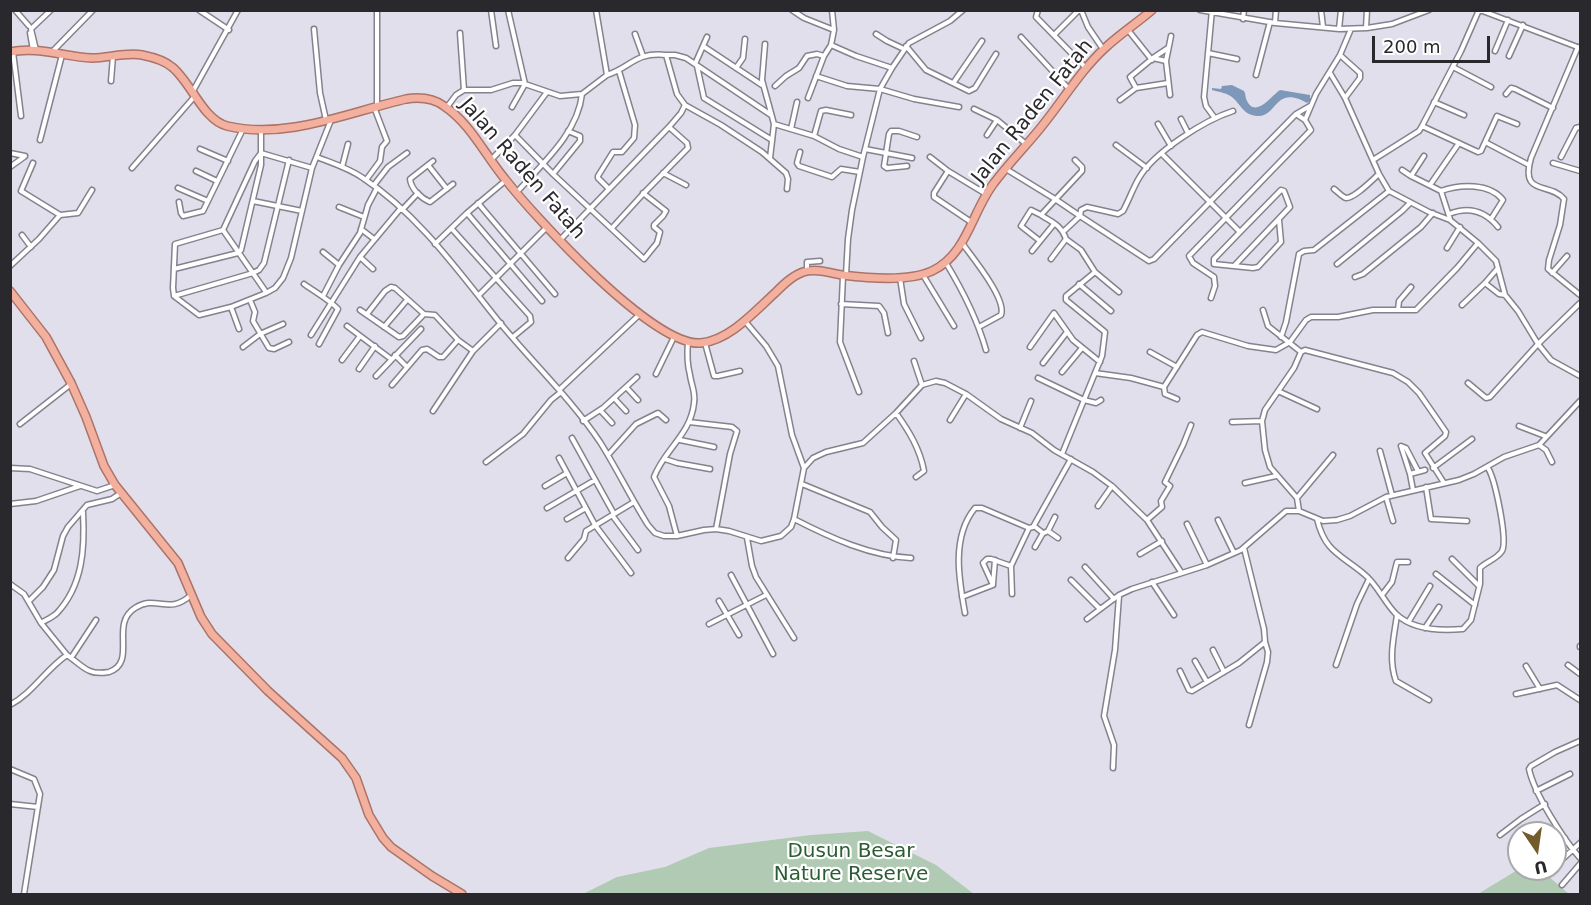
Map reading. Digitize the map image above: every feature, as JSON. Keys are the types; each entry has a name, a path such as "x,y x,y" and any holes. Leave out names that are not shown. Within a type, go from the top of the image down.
{"highway":[{"name":"Jalan Raden Fatah","path":"12,52 34,50 92,57 137,55 163,62 180,74 218,122 244,129 297,127 416,98 435,100 462,122 506,180 547,227 606,284 641,314 674,337 688,342 705,342 724,334 744,320 791,278 807,271 900,278 923,275 946,262 962,243 986,194 1087,69 1104,49 1152,10"},
{"path":"10,291 46,337 71,383 104,466 115,485 178,563 201,617 215,638 268,692 345,762 356,778 369,815 387,843 432,876 462,894"}],"street":[{"path":"15,10 30,28 34,50"},
{"path":"30,28 51,10"},
{"path":"199,10 229,30"},
{"path":"132,168 194,94 238,10"},
{"path":"366,180 380,162 382,147 387,141 376,106 377,10"},
{"path":"491,10 496,46"},
{"path":"508,10 525,84 512,107"},
{"path":"596,10 607,75"},
{"path":"792,10 804,18 834,30"},
{"path":"808,98 824,56 831,45 834,30 832,10"},
{"path":"859,392 841,344 841,304 848,239 860,172 880,89 905,48 913,40 943,25 963,10"},
{"path":"1038,10 1036,17 1087,69"},
{"path":"1055,34 1080,10 1091,32 1104,49"},
{"path":"1200,10 1243,19 1339,29 1392,24 1416,13 1430,10"},
{"path":"1243,19 1244,10"},
{"path":"1256,75 1276,10"},
{"path":"1321,10 1323,27"},
{"path":"1339,29 1341,10"},
{"path":"1366,28 1367,10"},
{"path":"1373,160 1419,131 1453,67 1479,10 1579,47 1529,165 1528,177 1535,185 1561,195 1564,199 1560,225 1548,265 1552,273 1581,295"},
{"path":"51,53 91,11"},
{"path":"1212,12 1204,101 1214,117"},
{"path":"1495,51 1508,20"},
{"path":"1509,56 1522,25"},
{"path":"174,296 200,315 231,307 266,293 279,284 289,266 312,168 329,119 320,93 314,29"},
{"path":"1127,29 1153,59 1166,61"},
{"path":"1305,120 1352,29"},
{"path":"460,33 464,90"},
{"path":"635,34 643,56"},
{"path":"876,34 905,48 926,70 969,91 972,90 996,54"},
{"path":"1170,95 1166,61 1171,36"},
{"path":"707,37 696,64 704,98 772,140"},
{"path":"1021,37 1070,91"},
{"path":"736,68 743,58 745,39"},
{"path":"954,82 981,41"},
{"path":"765,44 761,71 774,124 770,158"},
{"path":"831,45 892,68"},
{"path":"703,46 763,86"},
{"path":"1136,88 1131,76 1169,47"},
{"path":"12,52 18,78 21,116"},
{"path":"1208,53 1237,59"},
{"path":"775,86 799,68 807,56 817,54 824,56"},
{"path":"40,140 62,55"},
{"path":"447,108 456,95 464,90 486,91 510,83 525,84 566,96 582,94 607,75 619,71 632,61 643,56 666,55 683,56 771,115"},
{"path":"666,55 677,94 685,105 721,124 770,158 786,173 787,189"},
{"path":"1340,55 1360,73 1360,78 1345,98"},
{"path":"111,81 113,57"},
{"path":"1453,67 1491,87"},
{"path":"609,189 598,176 613,152 622,152 636,133 619,71"},
{"path":"1330,73 1345,98 1389,191 1450,220 1492,256 1498,268 1505,296 1518,311 1538,344 1551,360 1581,376"},
{"path":"816,76 847,86 880,89 924,102 959,107"},
{"path":"1120,99 1136,88 1168,83"},
{"path":"1506,94 1511,88 1515,89 1552,108"},
{"path":"491,160 515,135 547,92"},
{"path":"517,192 568,131 581,106 582,94"},
{"path":"791,129 796,102"},
{"path":"1434,102 1464,115"},
{"path":"560,240 669,128 685,105"},
{"path":"1006,169 1152,261 1296,114 1311,105"},
{"path":"974,109 997,120 1026,144"},
{"path":"814,136 821,111 851,115"},
{"path":"1064,231 1080,216 1081,210 1087,207 1116,215 1121,213 1139,178 1162,154 1188,133 1214,117 1233,111"},
{"path":"1211,298 1215,286 1214,277 1189,258 1311,130 1305,120 1296,114"},
{"path":"1422,126 1478,152 1497,116 1516,124"},
{"path":"1180,119 1188,133"},
{"path":"987,135 997,120"},
{"path":"774,124 814,136 839,149 863,157"},
{"path":"1158,124 1171,146"},
{"path":"612,228 688,148 687,143 669,128"},
{"path":"1561,156 1576,128 1581,128"},
{"path":"179,202 181,213 185,216 201,212 244,129"},
{"path":"174,269 238,253 243,244 261,165 261,129"},
{"path":"553,174 580,141 580,136 568,131"},
{"path":"907,166 885,167 883,163 891,131 918,137"},
{"path":"515,135 644,259 659,236 660,231 654,225 666,211 644,193"},
{"path":"1485,142 1529,165"},
{"path":"1430,185 1459,143"},
{"path":"342,167 348,144"},
{"path":"1116,146 1147,168"},
{"path":"200,149 228,161"},
{"path":"865,150 912,158"},
{"path":"800,152 797,161 799,166 821,174 832,177 842,169 860,172"},
{"path":"10,153 25,157 11,164"},
{"path":"261,153 312,168"},
{"path":"174,296 177,243 223,230 255,160 261,153"},
{"path":"323,296 361,229 376,187 388,167 407,153"},
{"path":"1162,154 1240,232"},
{"path":"1411,176 1424,156"},
{"path":"317,157 342,167 376,187 402,209 435,244 583,421 608,455 634,502 655,533 677,536 704,530 716,530 729,531 761,541 773,540 785,534 794,519 804,468 792,435 778,366 766,346 744,320"},
{"path":"930,157 986,194"},
{"path":"174,296 259,270 264,263 289,160"},
{"path":"1041,215 1082,171 1082,167 1074,160"},
{"path":"433,161 410,179 411,185 430,202 453,184"},
{"path":"33,162 21,191 60,215 78,213 92,190"},
{"path":"1553,164 1581,171"},
{"path":"428,165 447,189"},
{"path":"1402,170 1441,191 1450,220"},
{"path":"196,171 217,181"},
{"path":"948,171 934,193 934,197 971,222"},
{"path":"663,173 686,185"},
{"path":"1334,189 1347,197 1359,191 1379,174"},
{"path":"435,244 506,180"},
{"path":"1441,191 1459,186 1473,186 1498,195 1503,200 1491,219"},
{"path":"178,188 208,201"},
{"path":"1235,265 1290,206 1282,190 1213,261 1216,264 1258,267 1281,242 1279,220"},
{"path":"1281,337 1299,254 1314,250 1389,191"},
{"path":"311,335 360,257 418,193"},
{"path":"253,201 302,211"},
{"path":"1337,264 1410,202"},
{"path":"478,203 555,294"},
{"path":"339,207 364,217"},
{"path":"1040,241 1021,226 1031,210 1064,231 1066,239 1081,250 1095,272 1119,292"},
{"path":"1442,217 1448,212 1470,210 1484,214 1498,227"},
{"path":"467,213 542,301"},
{"path":"1355,277 1363,274 1421,227 1433,213"},
{"path":"10,266 60,215"},
{"path":"1032,251 1054,224"},
{"path":"479,295 547,227"},
{"path":"1447,248 1460,227"},
{"path":"361,229 374,239"},
{"path":"452,229 531,318 531,322 513,338"},
{"path":"223,230 266,293"},
{"path":"22,235 31,247"},
{"path":"1050,259 1066,239"},
{"path":"962,243 987,277 1002,308 1001,315 979,327"},
{"path":"1177,399 1165,394 1164,387 1197,335 1202,332 1248,346 1276,350 1290,342 1306,320 1311,317 1338,317 1373,310 1417,309 1450,276 1478,243"},
{"path":"323,252 339,266"},
{"path":"1552,273 1568,256"},
{"path":"360,257 373,269"},
{"path":"807,271 807,262 820,261"},
{"path":"946,262 963,291 987,350"},
{"path":"1462,305 1498,268"},
{"path":"1062,454 1100,362 1105,332 1066,300 1067,294 1095,272"},
{"path":"923,275 954,327"},
{"path":"900,278 904,304 921,338"},
{"path":"1485,283 1505,296"},
{"path":"304,284 323,296 339,311 319,344"},
{"path":"1079,284 1112,311"},
{"path":"1398,310 1399,301 1411,287"},
{"path":"366,314 389,288 395,288 424,314 435,315 458,340 473,351"},
{"path":"250,300 255,312 253,321 270,349 290,342"},
{"path":"384,327 407,300"},
{"path":"1468,383 1486,398 1490,398 1538,344 1581,303"},
{"path":"841,304 879,306 884,313 888,333"},
{"path":"231,307 239,329"},
{"path":"360,310 396,336 401,337 424,314"},
{"path":"1263,310 1268,326 1301,352"},
{"path":"1030,347 1054,313 1082,348 1100,362"},
{"path":"486,462 523,434 551,400 641,314"},
{"path":"432,411 473,351 501,323"},
{"path":"243,347 260,334 283,324"},
{"path":"347,326 407,367"},
{"path":"376,376 421,328"},
{"path":"1043,363 1067,332"},
{"path":"342,360 360,336"},
{"path":"656,374 674,337"},
{"path":"392,385 424,349 443,357 458,340"},
{"path":"677,536 669,506 654,477 680,440 689,422 695,399 688,365 688,342"},
{"path":"705,342 714,375 740,371"},
{"path":"359,369 375,346"},
{"path":"1062,372 1082,348"},
{"path":"1299,511 1297,498 1270,467 1265,450 1262,421 1265,410 1301,352 1305,350 1393,373 1408,382 1419,393 1446,432 1445,436 1425,453 1444,483"},
{"path":"1150,352 1177,367"},
{"path":"914,361 922,385"},
{"path":"1095,373 1131,378 1164,387"},
{"path":"583,421 600,410 637,377"},
{"path":"1038,378 1084,400 1096,403 1101,400"},
{"path":"804,468 819,454 863,443 922,385 931,381 939,382 966,394 1001,419 1036,435 1112,486 1147,519 1181,572"},
{"path":"20,424 71,383"},
{"path":"626,387 638,400"},
{"path":"1278,391 1317,409"},
{"path":"950,420 966,394"},
{"path":"614,398 626,411"},
{"path":"1020,428 1031,401"},
{"path":"1087,620 1117,597 1152,582 1234,554 1244,548 1282,513 1289,510 1299,511 1317,519 1337,520 1350,516 1386,497 1459,480 1488,468 1504,457 1539,445 1545,436 1581,401"},
{"path":"600,410 612,423"},
{"path":"608,455 642,420 658,413 666,420"},
{"path":"896,413 914,439 922,462 924,471 916,477"},
{"path":"1232,422 1262,421"},
{"path":"689,422 732,427 737,431 724,481 716,530"},
{"path":"1147,519 1162,507 1161,501 1170,486 1166,482 1191,425"},
{"path":"1519,426 1545,436"},
{"path":"572,438 613,515 638,550"},
{"path":"1433,468 1472,439"},
{"path":"680,440 714,447"},
{"path":"1539,445 1546,450 1552,462"},
{"path":"1413,490 1401,447 1406,448 1418,471"},
{"path":"1380,451 1392,495"},
{"path":"1297,498 1333,455"},
{"path":"559,458 595,525 631,573"},
{"path":"665,459 710,469"},
{"path":"1012,594 1011,566 1071,459"},
{"path":"10,468 30,469 100,491 115,485"},
{"path":"1317,519 1320,533 1330,548 1369,579 1397,615 1425,628 1436,630 1465,628 1470,623 1480,586 1480,568 1498,555 1503,546 1497,495 1492,474 1488,468"},
{"path":"1410,474 1425,470"},
{"path":"545,486 567,473"},
{"path":"1245,483 1276,476"},
{"path":"547,508 595,480"},
{"path":"802,484 870,512 896,540 893,558"},
{"path":"10,504 36,501 80,485"},
{"path":"1098,506 1112,486"},
{"path":"1426,487 1431,519 1467,521"},
{"path":"29,601 49,579 59,557 66,531 82,512 89,504 112,499 122,493"},
{"path":"1386,497 1393,522"},
{"path":"568,558 584,539 586,531 634,502"},
{"path":"567,519 586,508"},
{"path":"965,613 958,571 959,554 965,525 975,508 982,508 1058,537"},
{"path":"41,623 55,615 71,592 79,573 84,546 82,512"},
{"path":"1035,547 1055,517"},
{"path":"794,519 834,538 893,558 911,558"},
{"path":"1218,520 1234,554"},
{"path":"1187,524 1207,565"},
{"path":"747,538 752,566 766,595 794,638"},
{"path":"1140,554 1162,541"},
{"path":"1244,548 1268,652 1249,725"},
{"path":"993,585 983,563 987,559 1011,566"},
{"path":"1452,559 1480,586"},
{"path":"993,585 995,560"},
{"path":"1382,595 1392,582 1398,561 1408,562"},
{"path":"1085,567 1117,597 1115,650 1104,716 1114,745 1113,768"},
{"path":"1436,574 1475,605"},
{"path":"731,575 773,654"},
{"path":"1336,665 1357,604 1369,579"},
{"path":"1071,580 1100,609"},
{"path":"1152,582 1174,615"},
{"path":"10,584 24,594 41,623 70,656 94,672 104,673 115,669 122,659 123,622 128,614 136,607 148,603 168,606 178,604 192,594"},
{"path":"962,597 993,585"},
{"path":"1409,621 1430,586"},
{"path":"708,624 766,595"},
{"path":"719,602 739,635"},
{"path":"1425,628 1439,607"},
{"path":"1397,615 1392,654 1396,681 1429,700"},
{"path":"10,705 23,697 56,663 70,656 96,620"},
{"path":"1180,671 1191,690 1239,663 1265,642"},
{"path":"1213,650 1224,672"},
{"path":"1196,661 1207,682"},
{"path":"1568,665 1581,674"},
{"path":"1526,666 1540,689"},
{"path":"1516,694 1558,686 1581,700"},
{"path":"1555,821 1536,791 1529,767 1581,741"},
{"path":"10,769 28,776 37,783 40,794 24,894"},
{"path":"1536,791 1570,774"},
{"path":"10,804 38,807"},
{"path":"1500,835 1545,804"},
{"path":"1567,841 1581,858"},
{"path":"1567,855 1581,843"},
{"path":"1562,885 1581,864"}],"green space":[{"name":"Dusun Besar Nature Reserve","path":"868,831 936,865 974,894 583,894 617,877 665,867 709,848 811,835"},
{"path":"1507,876 1507,881 1554,881 1569,894 1478,894"}],"water":[{"path":"1232,85 1244,91 1247,101 1255,107 1264,104 1280,90 1310,95 1310,101 1307,103 1289,97 1278,102 1265,114 1254,116 1231,96 1212,90 1212,88 1221,89 1222,86"}]}
